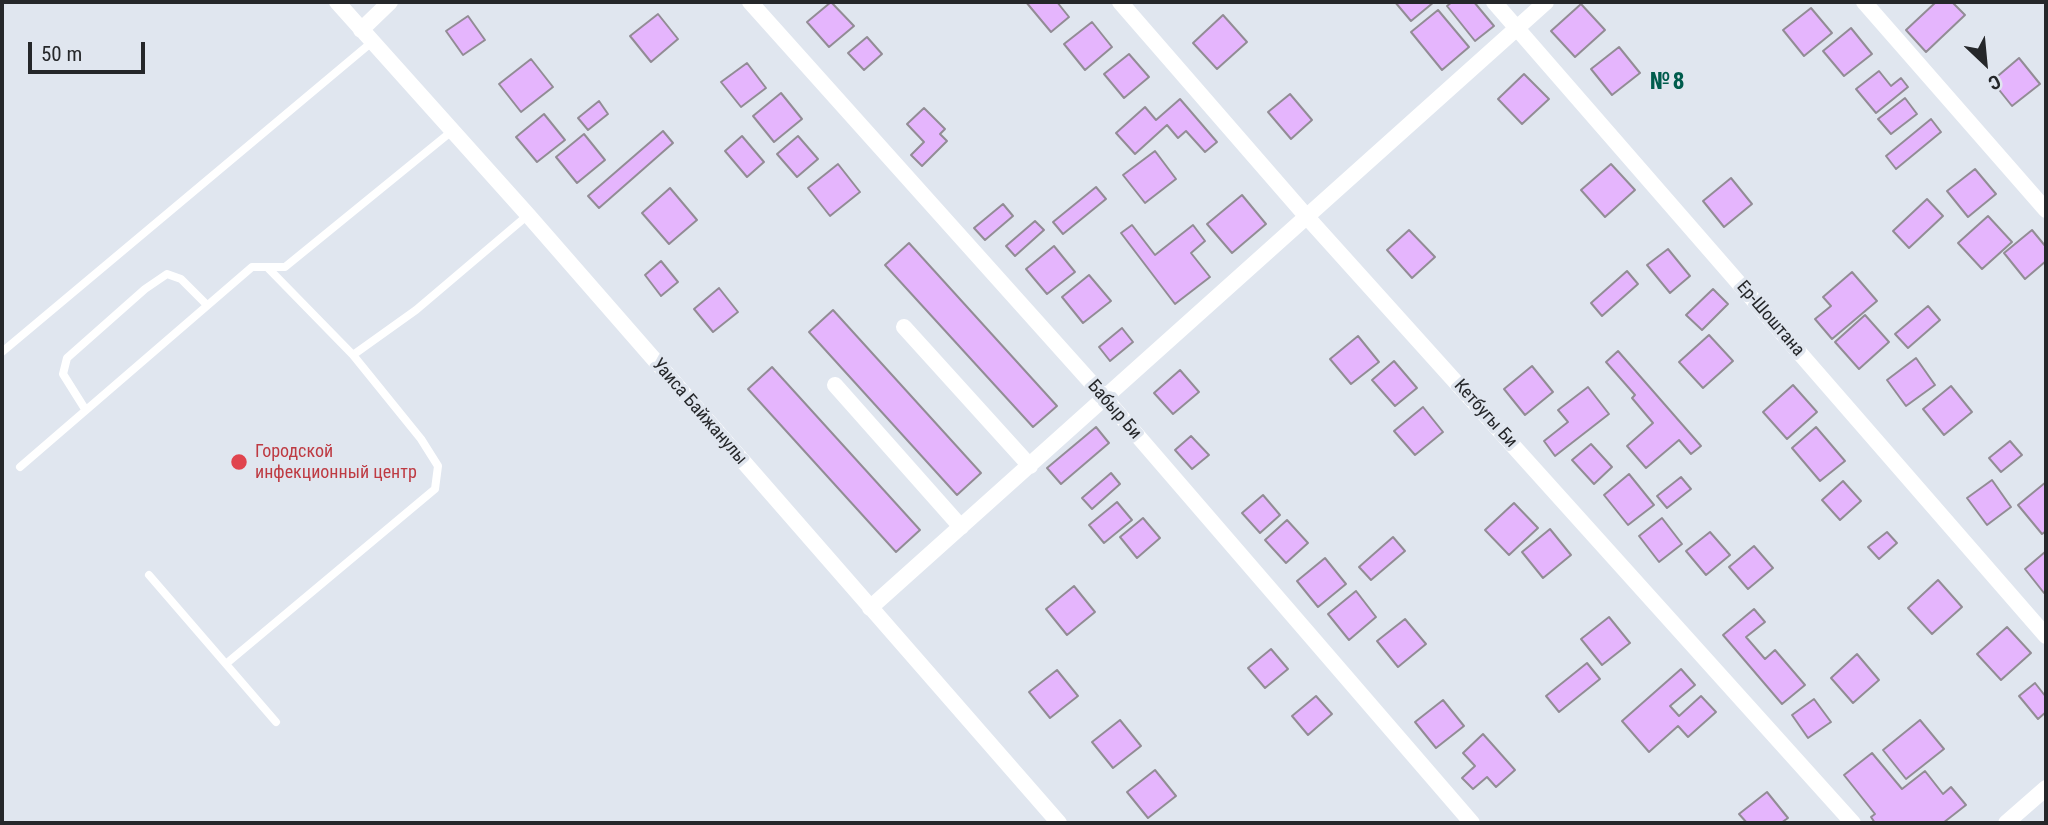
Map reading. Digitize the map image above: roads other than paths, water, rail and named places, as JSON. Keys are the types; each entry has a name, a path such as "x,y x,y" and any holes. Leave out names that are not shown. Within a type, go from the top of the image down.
{"street":[{"name":"Уаиса Байжанулы","path":"337,2 528,215 1059,823"},
{"path":"366,36 390,2"},
{"name":"Бабыр Би","path":"750,2 1105,398 1472,823"},
{"name":"Кетбугы Би","path":"1120,2 1307,216 1853,823"},
{"name":"Ер-Шоштана","path":"1494,2 2046,636"},
{"path":"870,608 1546,2"},
{"path":"1864,2 2046,210"},
{"path":"904,327 1030,466"},
{"path":"835,385 961,527"},
{"path":"2007,823 2046,788"}],"lane":[{"path":"2,352 366,36"},
{"path":"20,467 206,304 253,267 285,267 452,131"},
{"path":"353,355 416,310 528,215"},
{"path":"227,663 435,489 438,466 421,439 353,355 268,268"},
{"path":"85,409 63,374 67,358 145,289 167,274 181,279 206,304"},
{"path":"149,575 276,722"}],"place":[{"name":"Городской инфекционный центр","path":"239,462"}],"district":[{"name":"№8","path":"1668,83"}]}
